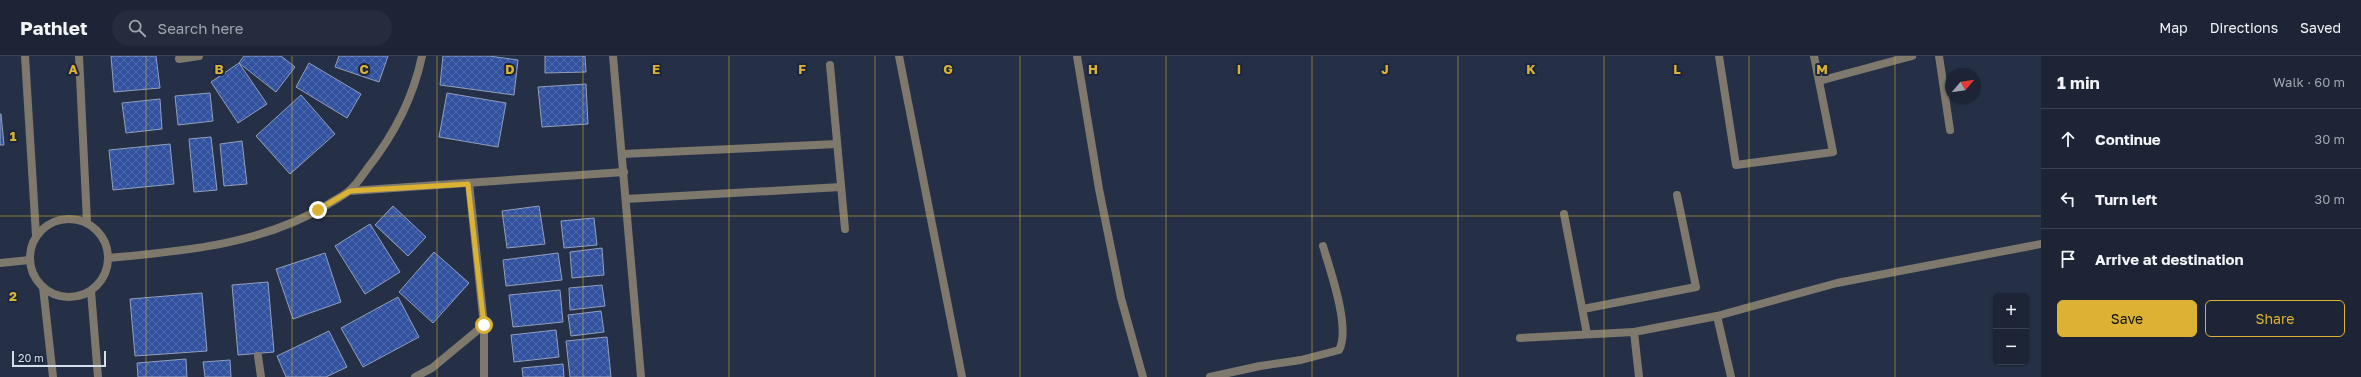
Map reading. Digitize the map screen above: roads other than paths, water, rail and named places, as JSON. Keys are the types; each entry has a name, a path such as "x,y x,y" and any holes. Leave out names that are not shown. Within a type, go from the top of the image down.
{"street":[{"path":"25,56 36,235"},
{"path":"79,56 87,222"},
{"path":"179,59 199,56"},
{"path":"108,258 184,251 277,230 318,210 350,191 380,153 399,122 416,83 422,56"},
{"path":"613,56 641,377"},
{"path":"899,56 962,377"},
{"path":"1077,56 1100,197 1122,298 1143,377"},
{"path":"1719,56 1736,165 1833,152 1814,56"},
{"path":"1819,81 1912,56"},
{"path":"1939,56 1950,130"},
{"path":"830,64 845,230"},
{"path":"622,154 837,144"},
{"path":"350,191 624,172"},
{"path":"468,184 484,325 484,377"},
{"path":"626,199 841,187"},
{"path":"1583,309 1696,287 1677,195"},
{"path":"1564,214 1587,334"},
{"path":"68,218 87,222 98,231 105,243 108,258 106,270 101,281 92,291 76,297 58,296 43,287 31,270 30,260 32,243 36,235 50,223 56,221 68,218"},
{"path":"1520,338 1634,332 1717,316 1838,283 2041,244"},
{"path":"1210,377 1260,366 1302,360 1339,350 1342,344 1344,332 1323,246"},
{"path":"0,263 30,260"},
{"path":"43,287 53,377"},
{"path":"92,291 98,377"},
{"path":"1717,316 1731,377"},
{"path":"416,377 432,368 484,325"},
{"path":"1634,332 1640,377"},
{"path":"258,356 261,377"}]}
